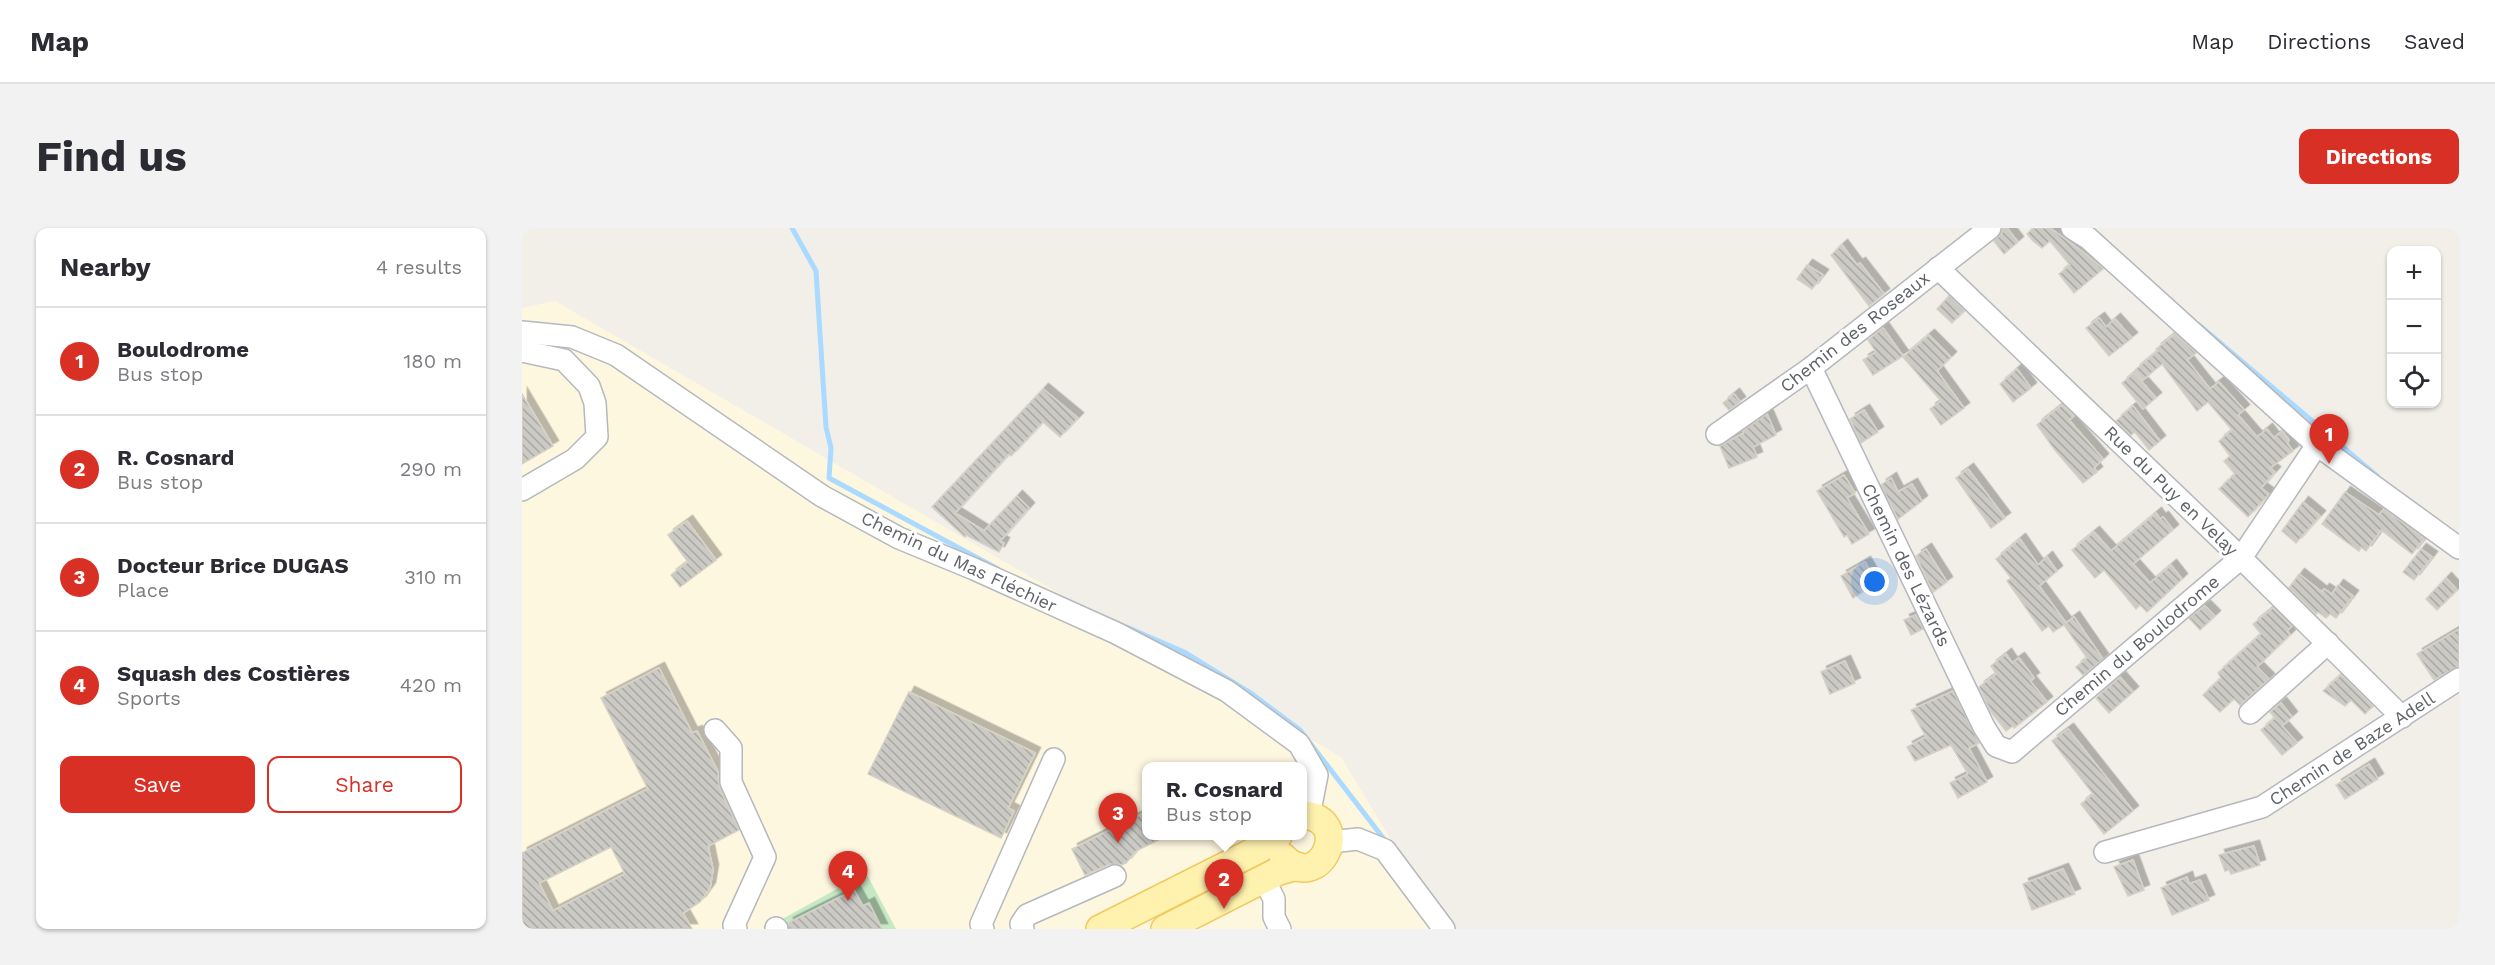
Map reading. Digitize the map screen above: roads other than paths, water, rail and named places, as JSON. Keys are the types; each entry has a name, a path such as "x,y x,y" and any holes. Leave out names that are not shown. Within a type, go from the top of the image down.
{"main road":[{"path":"1278,840 1282,856 1297,866 1306,867 1317,863 1325,856 1330,842 1324,825 1307,816"},
{"path":"1100,929 1259,849 1272,840"},
{"path":"1182,925 1264,879 1297,866"}],"street":[{"name":"Chemin des Roseaux","path":"1717,434 1811,368 1990,228"},
{"path":"2072,228 2088,238 2317,445 2459,548"},
{"name":"Rue du Puy en Velay","path":"1938,268 2241,558 2402,717"},
{"name":"Chemin du Mas Fléchier","path":"522,332 572,337 616,355 822,496 899,538 974,568 1116,633 1227,691 1299,744 1317,775 1307,808"},
{"path":"522,351 564,360 589,386 595,404 597,437 574,459 522,490"},
{"name":"Chemin des Lézards","path":"1811,368 1984,727 1996,746 2012,752"},
{"name":"Chemin du Boulodrome","path":"2012,752 2241,558 2317,445"},
{"path":"2250,713 2328,643"},
{"name":"Chemin de Baze Adell","path":"2105,852 2262,807 2459,679"},
{"path":"715,730 731,748 731,782 765,857 734,925 736,929"},
{"path":"983,929 981,924 1054,759"},
{"path":"1330,842 1358,839 1385,850 1444,929"},
{"path":"1023,929 1021,924 1027,915 1115,876"},
{"path":"1264,879 1275,900 1274,917 1280,929"}],"waterway":[{"path":"792,228 816,271 826,427 831,448 829,478 998,569"},
{"path":"2199,325 2377,476"},
{"path":"1124,626 1184,652 1252,694 1300,730 1387,843"}],"place":[{"name":"Boulodrome","path":"2329,464"},
{"name":"Docteur Brice DUGAS","path":"1118,843"},
{"name":"Squash des Costières","path":"848,901"},
{"name":"R. Cosnard","path":"1224,909"}]}
